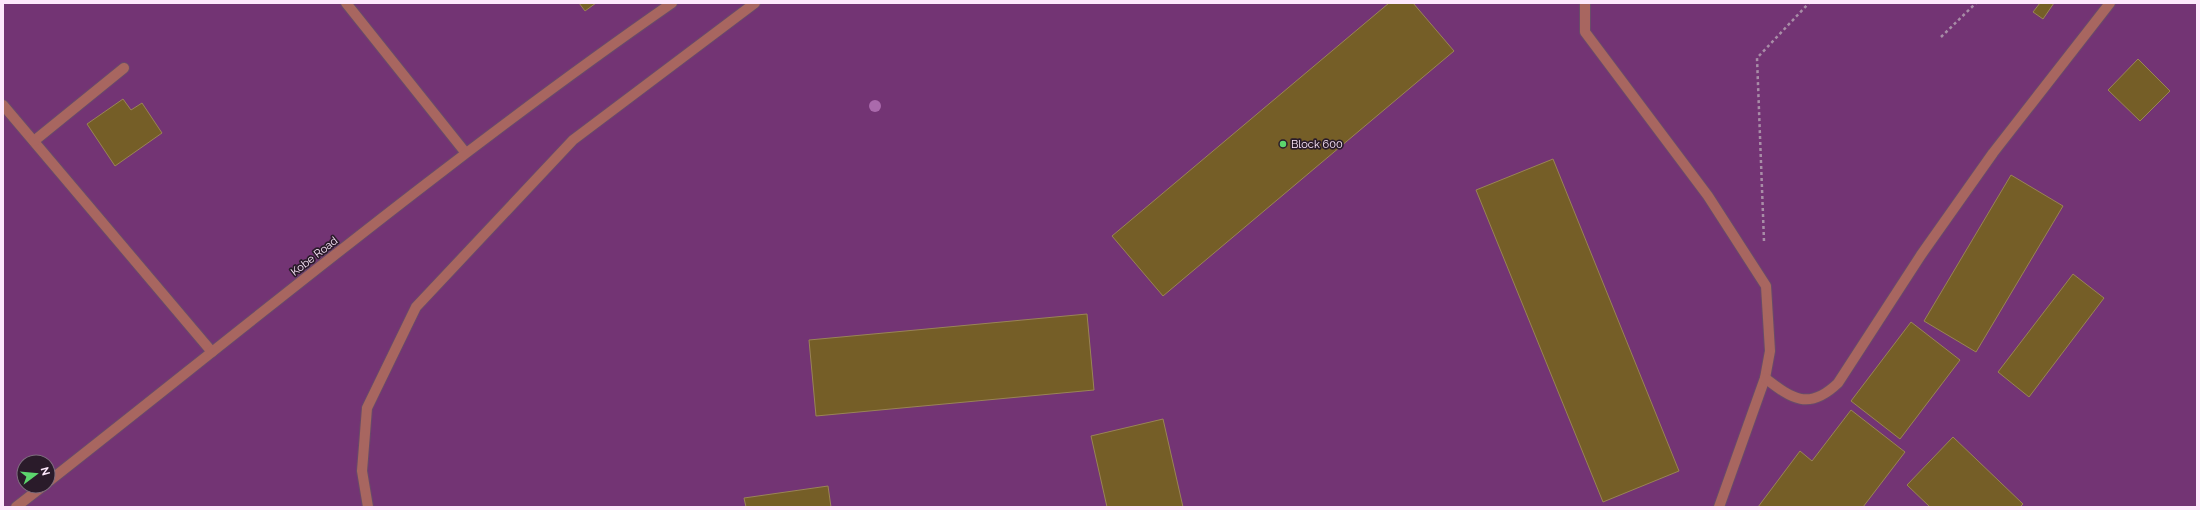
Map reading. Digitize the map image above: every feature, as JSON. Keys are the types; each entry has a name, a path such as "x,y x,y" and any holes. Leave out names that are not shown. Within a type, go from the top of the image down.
{"street":[{"path":"346,3 466,152"},
{"name":"Kobe Road","path":"56,476 466,152 599,54 672,3"},
{"path":"368,507 362,471 367,408 416,307 573,140 755,3"},
{"path":"1586,3 1585,32 1708,196 1766,286 1770,351 1765,378 1719,507"},
{"path":"1765,378 1790,396 1807,400 1825,393 1838,382 1921,255 1993,153 2110,3"},
{"path":"34,141 124,68"},
{"path":"3,105 212,352"},
{"path":"16,507 33,494"}],"path":[{"path":"1764,247 1756,58 1809,3"},
{"path":"1941,37 1976,3"}],"shaded area":[{"path":"3,3 2197,3 2197,507 3,507"}],"building":[{"path":"579,3 596,3 585,11"},
{"name":"Block 600","path":"1389,3 1413,3 1454,51 1163,296 1112,236"},
{"path":"2040,3 2054,3 2043,19 2033,12"},
{"path":"2138,59 2170,91 2140,121 2108,90"},
{"path":"123,99 131,110 142,103 162,133 115,166 87,124"},
{"path":"1553,159 1679,471 1603,502 1476,190"},
{"path":"2011,175 2063,206 1976,352 1924,321"},
{"path":"2073,274 2104,298 2029,397 1998,372"},
{"path":"1087,314 1094,390 816,416 809,340"},
{"path":"1911,322 1960,360 1900,439 1851,401"},
{"path":"1851,410 1905,452 1863,507 1758,507 1800,451 1812,461"},
{"path":"1163,419 1183,507 1107,507 1091,436"},
{"path":"1953,437 2023,504 2020,507 1930,507 1907,485"},
{"path":"828,486 831,507 746,507 744,498"}],"place":[{"name":"Block 600","path":"1283,144"}]}
